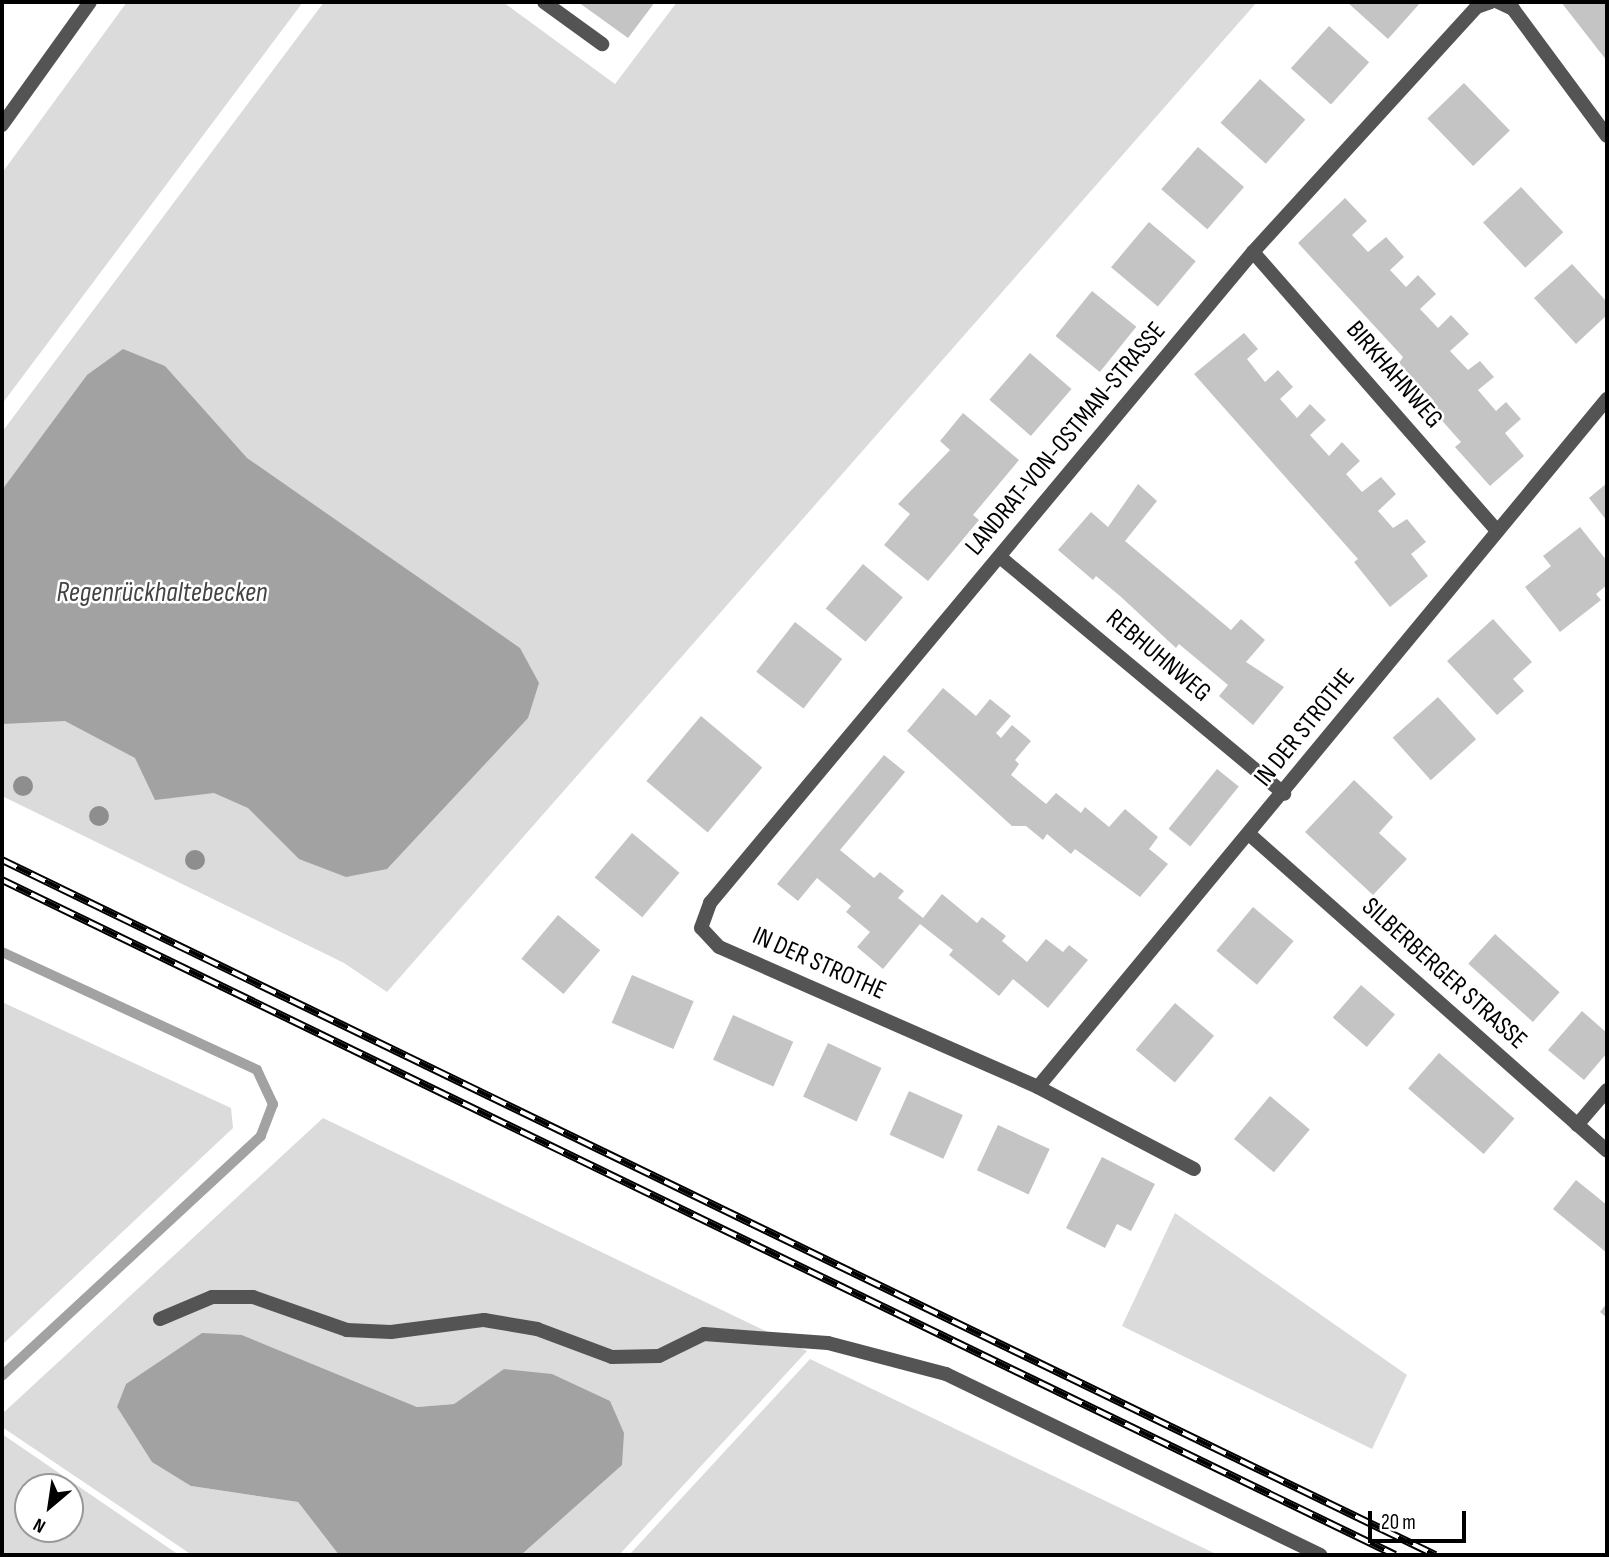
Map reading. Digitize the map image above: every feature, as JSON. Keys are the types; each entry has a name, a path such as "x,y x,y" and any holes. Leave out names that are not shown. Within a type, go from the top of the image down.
{"street":[{"path":"2,125 90,2"},
{"path":"544,2 602,44"},
{"name":"LANDRAT-VON-OSTMAN-STRASSE","path":"701,928 710,903 1253,252 1477,7 1491,2"},
{"path":"1498,2 1513,9 1607,136"},
{"name":"BIRKHAHNWEG","path":"1253,252 1497,531"},
{"name":"IN DER STROTHE","path":"1038,1087 1284,793 1607,399"},
{"name":"REBHUHNWEG","path":"1000,557 1284,793"},
{"name":"SILBERBERGER STRASSE","path":"1249,834 1607,1151"},
{"name":"IN DER STROTHE","path":"701,928 719,947 1038,1087 1194,1169"},
{"path":"1577,1125 1607,1090"},
{"path":"160,1319 212,1297 253,1297 347,1331 391,1332 484,1320 537,1329 612,1357 659,1356 704,1334 828,1343 946,1374 1321,1555"}],"shaded area":[{"path":"127,2 303,2 2,404 2,173"},
{"path":"324,2 503,2 615,84 677,2 1257,2 387,992 344,963 2,796 2,432"},
{"path":"2,1002 231,1108 233,1128 2,1345"},
{"path":"323,1118 807,1351 619,1555 521,1555 622,1464 505,1369 454,1404 417,1407 242,1335 191,1486 298,1502 339,1555 192,1555 84,1482 84,1473 70,1473 2,1427 2,1414"},
{"path":"1175,1213 1407,1375 1372,1449 1122,1326"},
{"path":"810,1359 1218,1555 629,1555"},
{"path":"2,1434 59,1473 14,1473 14,1543 84,1543 84,1490 179,1555 2,1555"}],"water":[{"name":"Regenrückhaltebecken","path":"123,349 165,366 247,458 520,648 539,683 528,718 387,869 346,877 299,859 248,808 214,793 155,800 135,758 65,721 2,724 2,490 87,375"},
{"path":"202,1333 242,1335 417,1407 454,1404 504,1369 552,1374 610,1401 624,1433 622,1465 521,1555 339,1555 298,1502 191,1486 152,1462 117,1407 126,1384"}],"building":[{"path":"578,2 655,2 628,38"},
{"path":"1347,2 1421,2 1388,39"},
{"path":"1561,2 1607,2 1607,61"},
{"path":"1329,26 1369,62 1331,104 1291,68"},
{"path":"1260,79 1305,120 1266,164 1221,123"},
{"path":"1464,83 1510,130 1473,166 1427,118"},
{"path":"1198,147 1244,187 1207,229 1161,189"},
{"path":"1521,187 1563,232 1525,268 1483,222"},
{"path":"1345,198 1367,221 1352,235 1368,252 1386,237 1404,257 1390,270 1406,287 1418,275 1436,294 1420,309 1438,328 1451,315 1469,334 1450,351 1468,370 1480,361 1494,377 1478,390 1496,411 1506,402 1521,419 1505,433 1524,456 1490,486 1455,447 1461,442 1429,406 1434,401 1399,363 1403,357 1298,243"},
{"path":"1149,222 1196,261 1158,306 1111,267"},
{"path":"1572,264 1607,302 1607,315 1576,344 1534,298"},
{"path":"1092,291 1136,327 1100,372 1055,336"},
{"path":"1244,333 1258,349 1247,359 1265,382 1278,370 1293,387 1280,399 1297,418 1310,404 1326,420 1310,435 1329,456 1342,442 1360,461 1346,474 1362,492 1381,477 1396,494 1378,511 1393,528 1407,519 1426,542 1411,554 1428,576 1390,607 1354,562 1358,559 1194,374"},
{"path":"1030,353 1072,389 1031,436 989,400"},
{"path":"963,413 1019,460 973,515 979,520 928,581 884,545 910,514 898,504 950,450 940,441"},
{"path":"1607,483 1607,521 1589,498"},
{"path":"1138,484 1157,501 1125,541 1231,630 1241,619 1265,640 1246,662 1284,687 1253,725 1219,696 1228,685 1179,644 1176,648 1096,576 1093,580 1058,550 1091,512 1108,527"},
{"path":"1580,527 1607,561 1607,585 1596,594 1601,600 1560,632 1525,587 1551,566 1543,556"},
{"path":"863,564 903,597 866,642 826,608"},
{"path":"1493,619 1532,662 1513,679 1524,691 1497,715 1447,661"},
{"path":"795,622 842,659 803,709 756,672"},
{"path":"943,688 976,716 990,699 1011,716 996,733 1001,738 1012,725 1031,741 1015,760 1019,764 1011,775 1046,804 1056,793 1081,813 1085,807 1109,827 1125,809 1158,837 1149,849 1168,864 1140,897 1075,849 1071,854 1047,834 1043,840 1026,826 1012,826 907,731"},
{"path":"1438,697 1476,739 1431,780 1393,738"},
{"path":"701,716 762,767 708,833 646,781"},
{"path":"884,755 905,772 840,850 874,878 880,872 904,891 898,898 923,918 942,894 977,923 982,917 1006,936 1002,941 1027,962 1046,939 1063,952 1069,945 1088,960 1048,1008 1013,979 999,996 949,955 953,950 920,924 883,969 857,947 870,932 846,912 851,906 817,878 798,901 777,884"},
{"path":"1217,769 1239,787 1190,846 1169,829"},
{"path":"1354,780 1393,817 1379,833 1407,859 1373,895 1305,832"},
{"path":"632,833 679,873 642,917 595,877"},
{"path":"1253,907 1294,941 1257,985 1216,951"},
{"path":"558,915 600,950 563,994 521,959"},
{"path":"1495,934 1560,992 1533,1022 1468,964"},
{"path":"632,975 694,1001 673,1049 612,1023"},
{"path":"1361,985 1395,1015 1367,1047 1333,1017"},
{"path":"1175,1003 1214,1036 1175,1083 1136,1050"},
{"path":"1582,1011 1607,1033 1607,1053 1584,1080 1548,1050"},
{"path":"733,1015 793,1042 773,1087 713,1060"},
{"path":"828,1043 881,1068 857,1121 803,1096"},
{"path":"1439,1053 1514,1119 1484,1154 1408,1088"},
{"path":"909,1091 963,1115 943,1159 889,1135"},
{"path":"1270,1096 1310,1129 1274,1172 1234,1139"},
{"path":"998,1125 1050,1149 1029,1194 977,1170"},
{"path":"1102,1157 1155,1184 1131,1231 1117,1224 1105,1248 1066,1228"},
{"path":"1576,1180 1607,1205 1607,1253 1553,1209"},
{"path":"1607,1303 1607,1318 1600,1312"}],"waterway":[{"path":"2,952 257,1070 273,1104 261,1136 2,1376"}],"railway":[{"path":"2,860 1435,1555"},
{"path":"2,880 1395,1555"}]}
